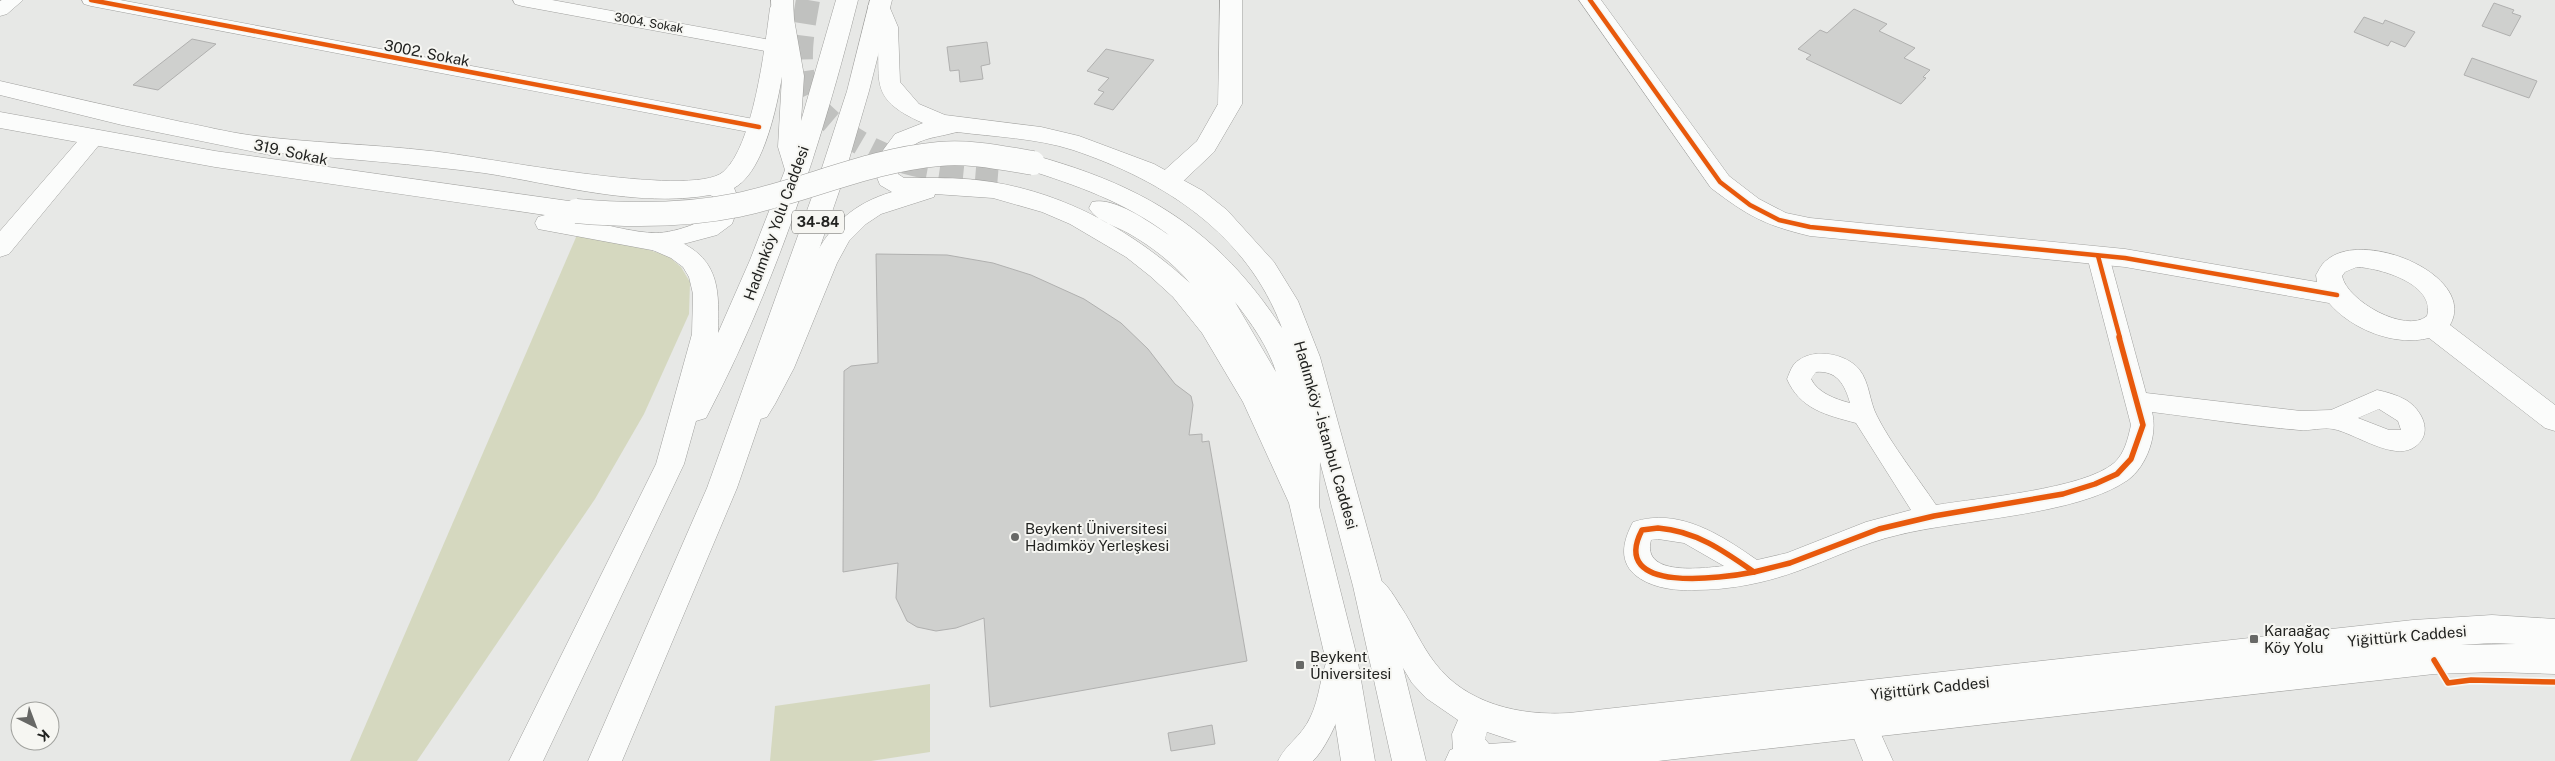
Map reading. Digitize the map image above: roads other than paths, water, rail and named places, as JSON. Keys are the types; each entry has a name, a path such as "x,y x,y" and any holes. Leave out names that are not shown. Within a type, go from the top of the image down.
{"main road":[{"name":"Hadımköy Yolu Caddesi","path":"670,464 746,303 785,207 822,96 847,0"},
{"path":"1167,182 1206,146 1230,104 1231,0"},
{"path":"1590,0 1720,182 1750,205 1779,220 1810,226 2124,258 2334,285"},
{"path":"880,3 886,27 889,82 893,91 911,109 926,117 1041,135 1079,144 1146,170 1194,197 1234,232 1265,268 1285,301 1295,328"},
{"name":"34-84","path":"740,432 815,230 848,126 880,3"},
{"path":"253,144 462,162 609,187 659,190 713,186 732,179 746,164 759,128 776,47 782,4"},
{"path":"782,4 791,50 793,76 788,144 790,157 797,170"},
{"name":"319. Sokak","path":"0,88 122,117 320,159 580,205"},
{"name":"319. Sokak","path":"0,120 91,140 269,167 580,205"},
{"path":"962,124 912,133 896,143 884,165 886,176 892,182 902,186 943,186 994,190 1039,202 1066,212 1120,242 1149,262 1176,284 1201,312 1240,372 1273,434 1284,464 1304,504"},
{"path":"0,248 91,140"},
{"path":"580,205 617,215 645,215 722,209 800,189 869,166 940,154 1036,158"},
{"name":"Hadımköy - İstanbul Caddesi","path":"1036,158 1104,175 1130,187 1192,224 1230,258 1263,298 1295,328 1306,357 1368,586 1409,761"},
{"name":"Hadımköy - İstanbul Caddesi","path":"1036,158 1154,212 1202,250 1228,275 1248,300 1264,323 1282,356 1295,388 1305,439 1304,504 1341,656 1358,761"},
{"path":"269,167 312,183 658,242 680,252 692,261 702,276 706,294 705,334 670,464 526,761"},
{"path":"998,175 1052,188 1119,216 1150,232 1202,278 1229,310 1246,337 1288,424 1304,504"},
{"path":"658,242 708,229 723,218 728,202 724,192 713,186"},
{"path":"605,761 722,487 740,432 760,406 786,358 826,254 840,233 859,216 880,205 943,186"},
{"path":"2437,319 2410,331 2393,329 2374,323 2356,314 2334,285 2332,268 2341,261 2355,258 2372,258 2410,271 2437,294 2437,319 2555,420"},
{"path":"2437,319 2555,396"},
{"name":"Yiğittürk Caddesi","path":"1368,586 1428,679 1467,708 1485,716 1529,729 1569,728 2413,634 2492,630 2555,633"},
{"name":"Yiğittürk Caddesi","path":"1472,760 1572,755 2434,660 2496,658 2555,660"},
{"path":"1472,760 1468,744 1471,724 1477,718 1485,716"}],"street":[{"path":"0,10 14,0"},
{"name":"3002. Sokak","path":"91,0 759,128"},
{"name":"3004. Sokak","path":"522,0 776,47"},
{"path":"1755,573 1778,567 1879,529 2082,491 2120,473 2138,447 2143,425 2098,256"},
{"path":"2137,401 2302,421 2334,419"},
{"path":"1864,416 1930,518"},
{"path":"1293,761 1313,742 1326,715 1341,656"},
{"path":"1862,723 1878,761"}],"tunnel":[{"path":"808,0 801,44 801,66 806,88 811,99 827,118 855,140 893,158 933,168 998,175"}],"place":[{"name":"Beykent Üniversitesi Hadımköy Yerleşkesi","path":"1015,537"},
{"name":"Karaağaç Köy Yolu","path":"2254,639"},
{"name":"Beykent Üniversitesi","path":"1300,665"}]}
